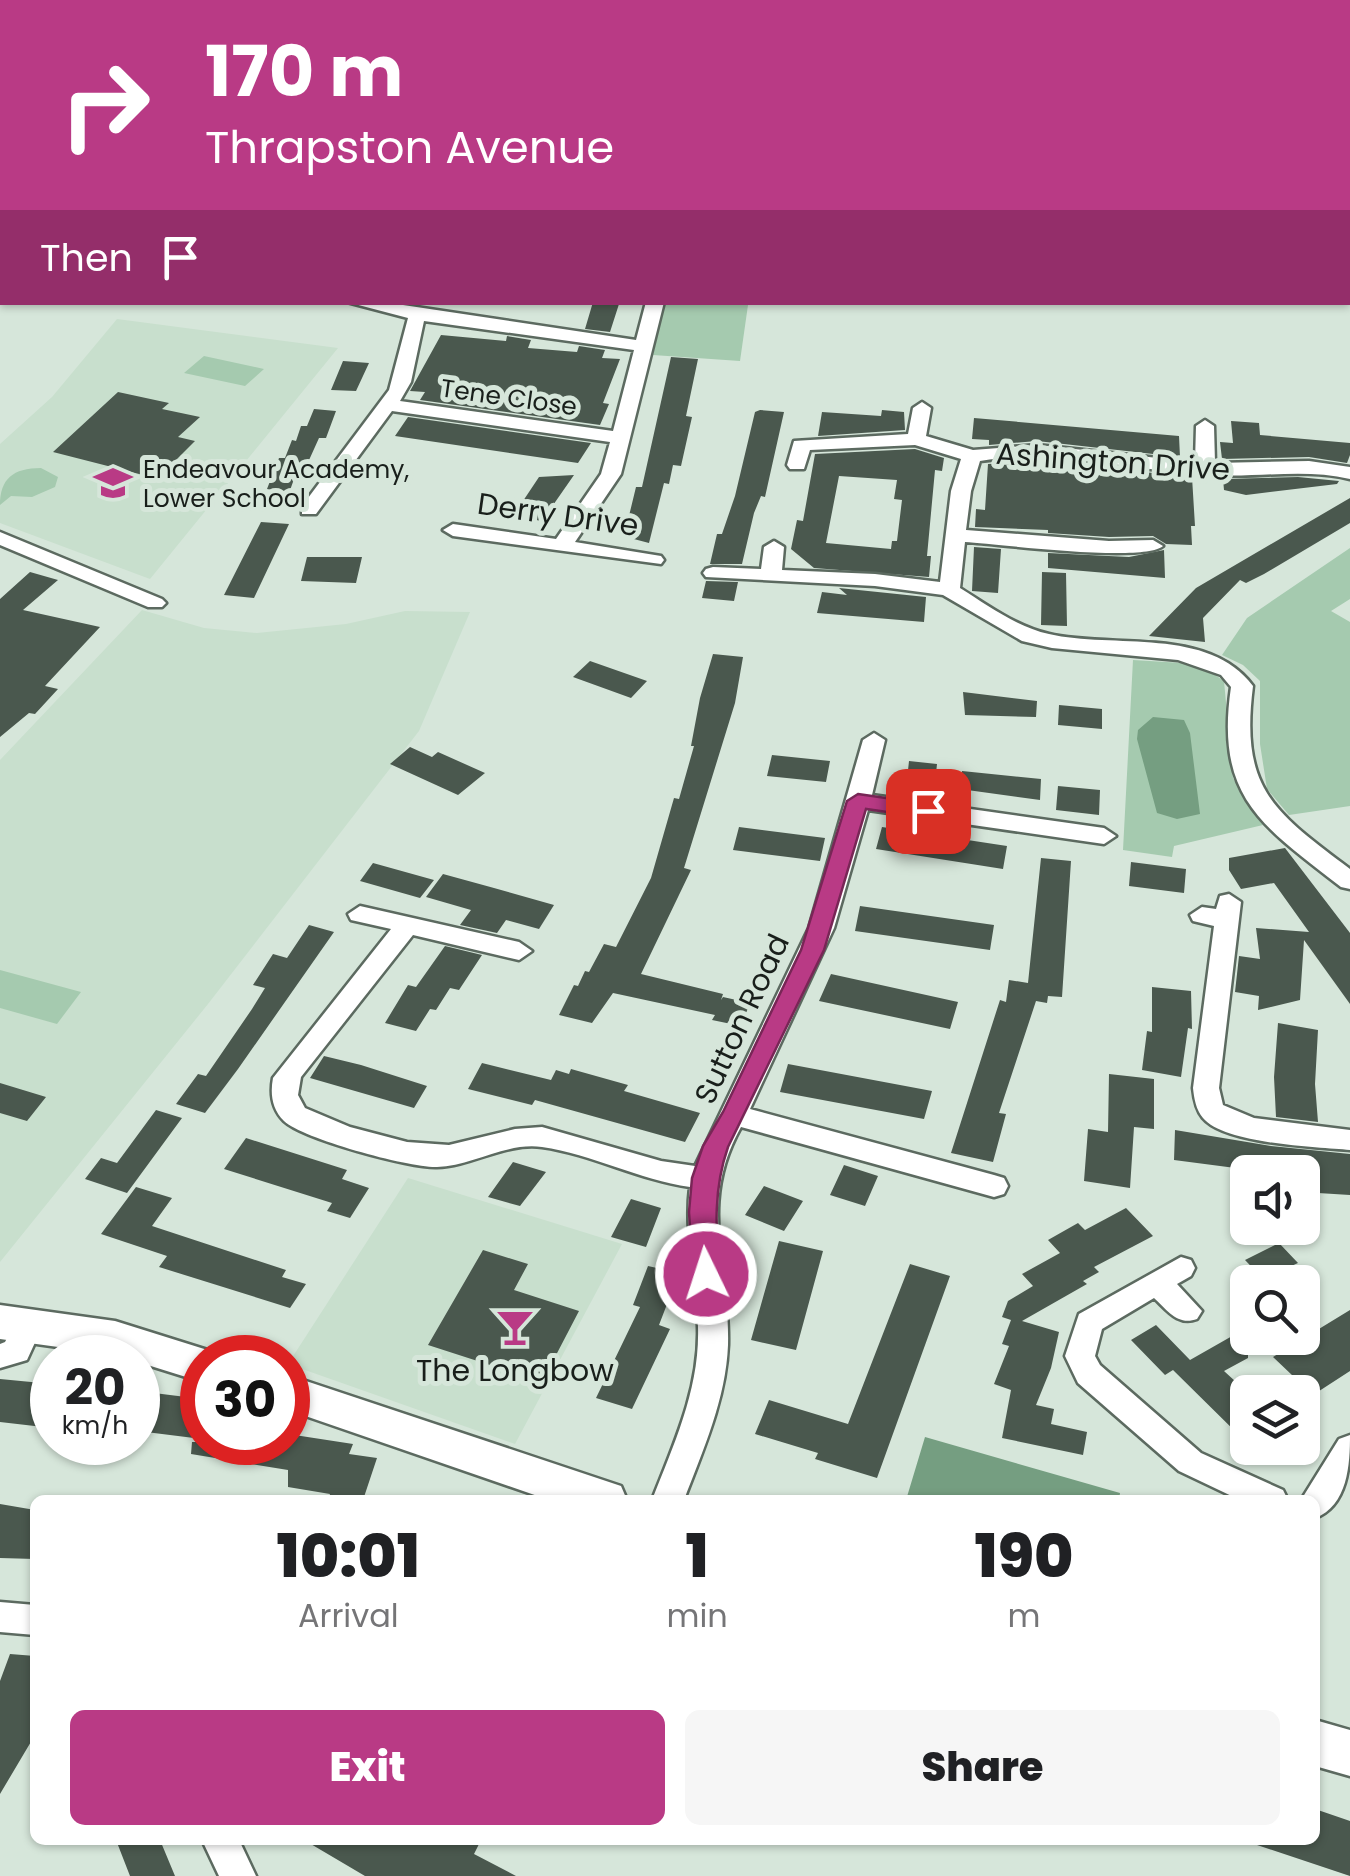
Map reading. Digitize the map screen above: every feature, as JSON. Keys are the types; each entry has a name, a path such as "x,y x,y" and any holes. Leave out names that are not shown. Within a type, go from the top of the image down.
{"street":[{"path":"370,305 644,346"},
{"path":"480,324 485,305"},
{"path":"562,546 611,474 654,305"},
{"path":"344,497 315,502 404,379 409,333 418,315"},
{"name":"Tene Close","path":"388,405 623,438"},
{"path":"916,440 922,408"},
{"path":"1204,468 1206,426"},
{"path":"780,437 799,455 916,440 972,456"},
{"name":"Ashington Drive","path":"948,590 966,466 972,456 1026,451 1204,468 1323,465 1350,472"},
{"name":"Derry Drive","path":"467,528 562,546 650,554"},
{"path":"956,535 1110,555 1153,546"},
{"path":"0,538 155,603"},
{"path":"772,575 774,547"},
{"path":"713,573 875,580 948,590 1032,637 1086,647 1190,656 1230,670 1242,686 1238,721 1241,754 1255,802 1277,826 1350,881"},
{"name":"Sutton Road","path":"670,1495 707,1396 712,1358 713,1326 703,1238 705,1178 716,1146 812,950 874,740"},
{"path":"858,801 1104,836"},
{"path":"1219,912 1206,1088 1212,1110 1221,1118 1256,1127 1350,1140"},
{"path":"360,914 519,951"},
{"path":"408,926 288,1072 283,1088 290,1110 300,1119 412,1155 438,1157 524,1136 542,1137 660,1172 705,1178"},
{"path":"734,1115 994,1186"},
{"path":"1187,1310 1169,1275 1089,1322 1080,1356 1089,1374 1190,1462 1261,1495"},
{"path":"0,1356 16,1351 14,1324 115,1338 180,1358"},
{"path":"310,1400 590,1495"},
{"path":"1320,1496 1350,1448"},
{"path":"0,1617 30,1620"},
{"path":"1320,1744 1350,1753"},
{"path":"222,1845 238,1876"}],"shaded area":[{"path":"665,305 748,305 740,361 653,355"},
{"name":"Endeavour Academy, Lower School","path":"117,319 338,348 150,579 0,523 0,444 52,397"},
{"path":"204,356 264,369 245,386 184,373"},
{"path":"41,468 58,477 55,487 32,497 11,496 0,505 2,488 10,477 23,470"},
{"path":"1350,548 1350,599 1331,611 1350,622 1350,806 1289,815 1267,789 1260,744 1260,681 1243,665 1222,655 1247,618"},
{"path":"142,610 204,628 257,633 346,624 405,611 470,612 419,731 208,1004 0,1262 0,760"},
{"path":"1133,660 1199,664 1224,681 1233,778 1263,825 1174,846 1172,857 1123,850"},
{"path":"1153,717 1184,720 1190,733 1200,814 1177,819 1157,813 1137,739 1138,730"},
{"path":"0,970 81,992 57,1024 0,1008"},
{"path":"408,1178 622,1244 515,1444 310,1372 310,1335 307,1335"},
{"path":"925,1437 1120,1493 1120,1495 908,1495"}],"building":[{"path":"592,305 619,305 610,332 585,329"},
{"path":"441,335 506,341 507,336 531,340 528,348 577,352 579,346 605,350 602,358 620,359 603,403 609,404 600,425 420,400 425,392 410,391"},
{"path":"671,357 698,359 686,416 692,417 681,466 673,465 669,484 664,483 649,543 630,538 635,520 628,520 636,487 642,487"},
{"path":"343,361 369,363 356,391 331,390"},
{"path":"118,392 169,403 162,409 200,417 178,437 195,441 169,467 155,464 143,475 53,452"},
{"path":"314,409 336,411 326,438 319,438 305,469 298,468 289,493 267,489 279,458 285,458 292,440 296,441 301,426 307,426"},
{"path":"882,410 904,412 905,430 818,436 822,412 881,416"},
{"path":"755,412 784,412 765,497 761,496 754,513 742,564 710,564 717,534 722,534 735,496"},
{"path":"408,417 591,443 578,463 395,436"},
{"path":"974,418 1179,436 1180,457 1037,441 989,445 989,440 972,439"},
{"path":"1231,421 1259,423 1260,435 1350,443 1350,455 1347,463 1309,457 1222,459 1220,442 1233,443"},
{"path":"915,449 944,458 942,471 935,470 927,556 931,556 929,577 814,568 791,549 797,520 803,521 815,454","holes":["839,476 897,480 894,499 902,500 897,541 892,541 891,549 826,543"]},
{"path":"1038,461 1192,477 1192,545 1166,544 1153,536 1109,537 975,527 976,509 985,510 988,464"},
{"path":"574,475 542,521 513,516 539,477"},
{"path":"1298,477 1339,481 1246,495 1224,490 1223,479"},
{"path":"1350,498 1350,523 1264,574 1246,583 1240,580 1203,618 1205,642 1149,636 1196,588"},
{"path":"261,522 289,524 254,598 224,595"},
{"path":"974,547 1001,549 998,593 972,591"},
{"path":"1164,550 1165,578 1048,568 1048,553 1129,557"},
{"path":"307,557 362,557 356,583 301,581"},
{"path":"30,572 58,580 23,610 100,627 45,686 58,689 35,714 29,713 0,737 0,599"},
{"path":"1042,572 1066,573 1067,626 1041,625"},
{"path":"706,581 738,582 734,601 702,598"},
{"path":"839,588 926,597 924,622 817,613 822,592 847,595"},
{"path":"713,654 743,657 735,703 684,868 691,870 641,974 723,994 721,1000 723,997 750,1003 741,1026 712,1020 715,1015 613,993 592,1023 559,1015 574,985 578,986 585,971 589,972 604,944 616,947 651,878 694,746 700,698"},
{"path":"590,661 647,681 631,698 573,677"},
{"path":"963,692 1037,701 1036,717 965,715"},
{"path":"1059,705 1102,709 1102,729 1058,725"},
{"path":"410,747 432,757 438,752 485,773 458,795 390,764"},
{"path":"772,755 830,761 826,782 767,776"},
{"path":"909,761 937,764 934,792 906,789"},
{"path":"962,771 1041,779 1040,800 960,789"},
{"path":"1058,786 1100,790 1099,815 1056,810"},
{"path":"739,827 825,838 820,861 733,850"},
{"path":"882,827 1007,846 1003,869 876,849"},
{"path":"1285,848 1350,933 1350,1004 1304,940 1300,1000 1258,1010 1259,996 1235,992 1239,956 1260,959 1256,928 1309,932 1274,883 1241,889 1229,870 1229,858"},
{"path":"1041,858 1071,861 1062,997 1048,996 1047,1003 1036,1001 999,1113 1006,1114 993,1162 951,1153 1000,1000 1006,1002 1009,980 1028,983"},
{"path":"1131,862 1186,869 1184,893 1129,886"},
{"path":"373,863 434,880 420,898 360,881"},
{"path":"443,874 554,905 539,929 506,920 497,933 460,925 471,910 426,897"},
{"path":"860,906 994,925 990,950 855,931"},
{"path":"309,925 334,932 238,1069 205,1113 176,1104 198,1074 206,1076 252,1009 265,988 253,985 273,954 287,958"},
{"path":"445,946 482,955 459,990 450,988 416,1031 385,1023 408,985 416,987"},
{"path":"831,974 958,1002 950,1029 819,1001"},
{"path":"1152,987 1191,991 1192,1029 1188,1028 1181,1077 1142,1070 1147,1031 1152,1032"},
{"path":"1278,1023 1318,1030 1318,1122 1276,1117"},
{"path":"324,1056 427,1086 414,1108 310,1078"},
{"path":"482,1063 551,1080 556,1070 569,1074 571,1069 628,1085 624,1091 700,1113 685,1142 535,1100 532,1105 468,1089"},
{"path":"788,1064 932,1091 924,1119 780,1092"},
{"path":"1109,1074 1154,1079 1154,1129 1134,1127 1130,1188 1084,1181 1088,1129 1108,1132"},
{"path":"0,1083 46,1097 27,1121 0,1113"},
{"path":"156,1110 182,1118 127,1193 85,1179 101,1158 117,1163"},
{"path":"1175,1130 1350,1154 1350,1195 1320,1193 1320,1155 1230,1155 1230,1167 1174,1160"},
{"path":"246,1138 347,1170 342,1179 369,1188 350,1218 327,1211 332,1203 224,1169"},
{"path":"513,1162 546,1172 520,1206 488,1197"},
{"path":"844,1165 878,1176 865,1206 830,1195"},
{"path":"764,1186 803,1201 784,1231 745,1215"},
{"path":"136,1187 172,1198 152,1226 286,1270 282,1277 306,1284 290,1308 159,1267 167,1256 101,1234"},
{"path":"631,1199 661,1208 646,1247 611,1237"},
{"path":"1126,1208 1153,1236 1094,1267 1099,1272 1083,1281 1087,1284 1022,1321 1059,1332 1051,1368 1036,1405 1054,1409 1051,1424 1087,1432 1083,1455 1002,1438 1011,1390 994,1384 1009,1346 1002,1344 1011,1320 1002,1317 1008,1301 1033,1286 1022,1274 1060,1253 1048,1240 1078,1223 1085,1230"},
{"path":"779,1241 823,1251 796,1350 751,1340"},
{"path":"1281,1245 1298,1263 1250,1265 1245,1260"},
{"path":"483,1250 528,1264 514,1290 579,1311 542,1382 428,1345"},
{"path":"910,1264 950,1276 877,1478 815,1459 818,1453 755,1434 769,1400 848,1424"},
{"path":"648,1266 679,1273 659,1325 670,1329 632,1409 596,1398 640,1307 633,1305"},
{"path":"1350,1310 1350,1371 1320,1390 1320,1375 1292,1375 1273,1357 1320,1355 1320,1328"},
{"path":"1156,1325 1190,1360 1230,1337 1230,1355 1248,1358 1224,1371 1230,1376 1230,1426 1173,1370 1165,1375 1131,1340"},
{"path":"0,1379 30,1382 30,1425 0,1422"},
{"path":"160,1394 180,1396 180,1436 160,1434"},
{"path":"310,1437 353,1444 349,1454 377,1458 365,1495 330,1495 288,1487 288,1470 258,1465 310,1465"},
{"path":"0,1504 30,1509 30,1559 0,1558"},
{"path":"10,1654 30,1656 30,1743 0,1794 0,1681"},
{"path":"1320,1811 1350,1821 1350,1876 1257,1845 1320,1845"},
{"path":"118,1845 162,1845 175,1876 130,1876"},
{"path":"312,1845 478,1845 474,1854 516,1876 365,1876"}],"place":[{"name":"Endeavour Academy, Lower School","path":"113,483"},
{"name":"The Longbow","path":"515,1327"}],"route":[{"path":"706,1274 702,1212 705,1178 716,1146 812,950 858,801 928,811"}]}
